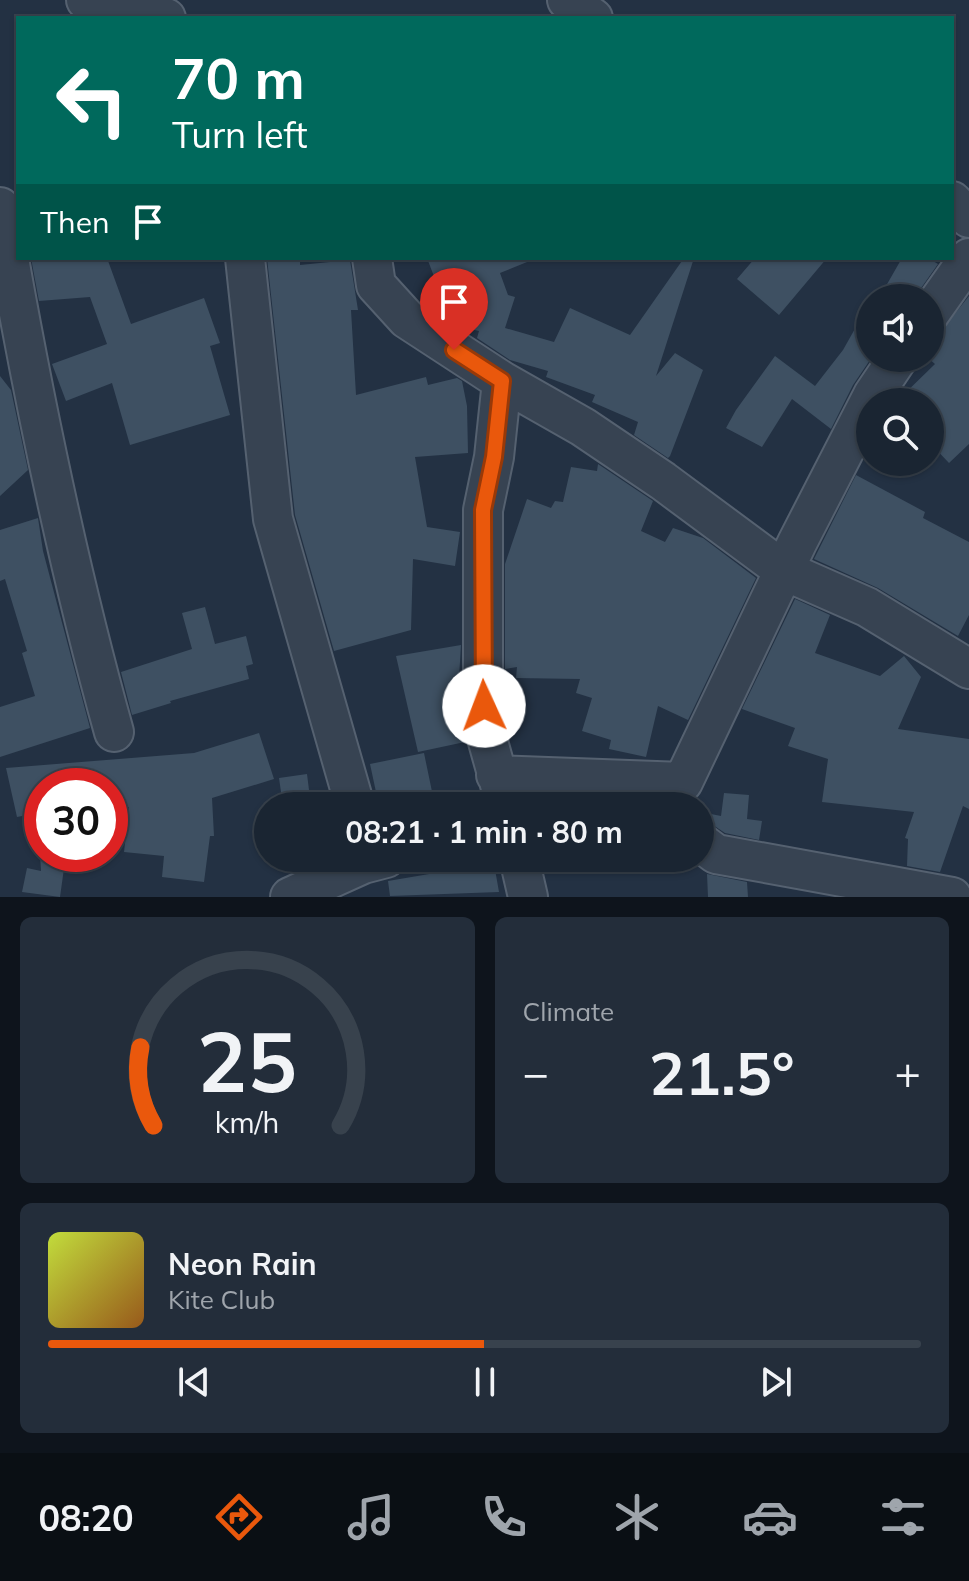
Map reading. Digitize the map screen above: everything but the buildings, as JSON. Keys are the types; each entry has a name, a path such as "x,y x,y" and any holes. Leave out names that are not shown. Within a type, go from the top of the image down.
{"street":[{"path":"86,0 109,11 150,16"},
{"path":"567,0 590,16"},
{"path":"954,203 969,218"},
{"path":"0,207 29,368 89,643 114,732"},
{"path":"944,293 969,258"},
{"path":"245,260 273,519 351,792"},
{"path":"372,260 376,285 407,319 502,381 583,427 663,481 783,570 867,607 969,669"},
{"path":"687,792 783,570 873,395 889,372"},
{"path":"502,381 494,457 483,510 485,731 501,790 594,792"},
{"path":"714,852 952,897"},
{"path":"290,897 360,872"},
{"path":"522,872 528,897"}],"route":[{"path":"454,350 502,381 494,457 483,510 484,706"}]}
